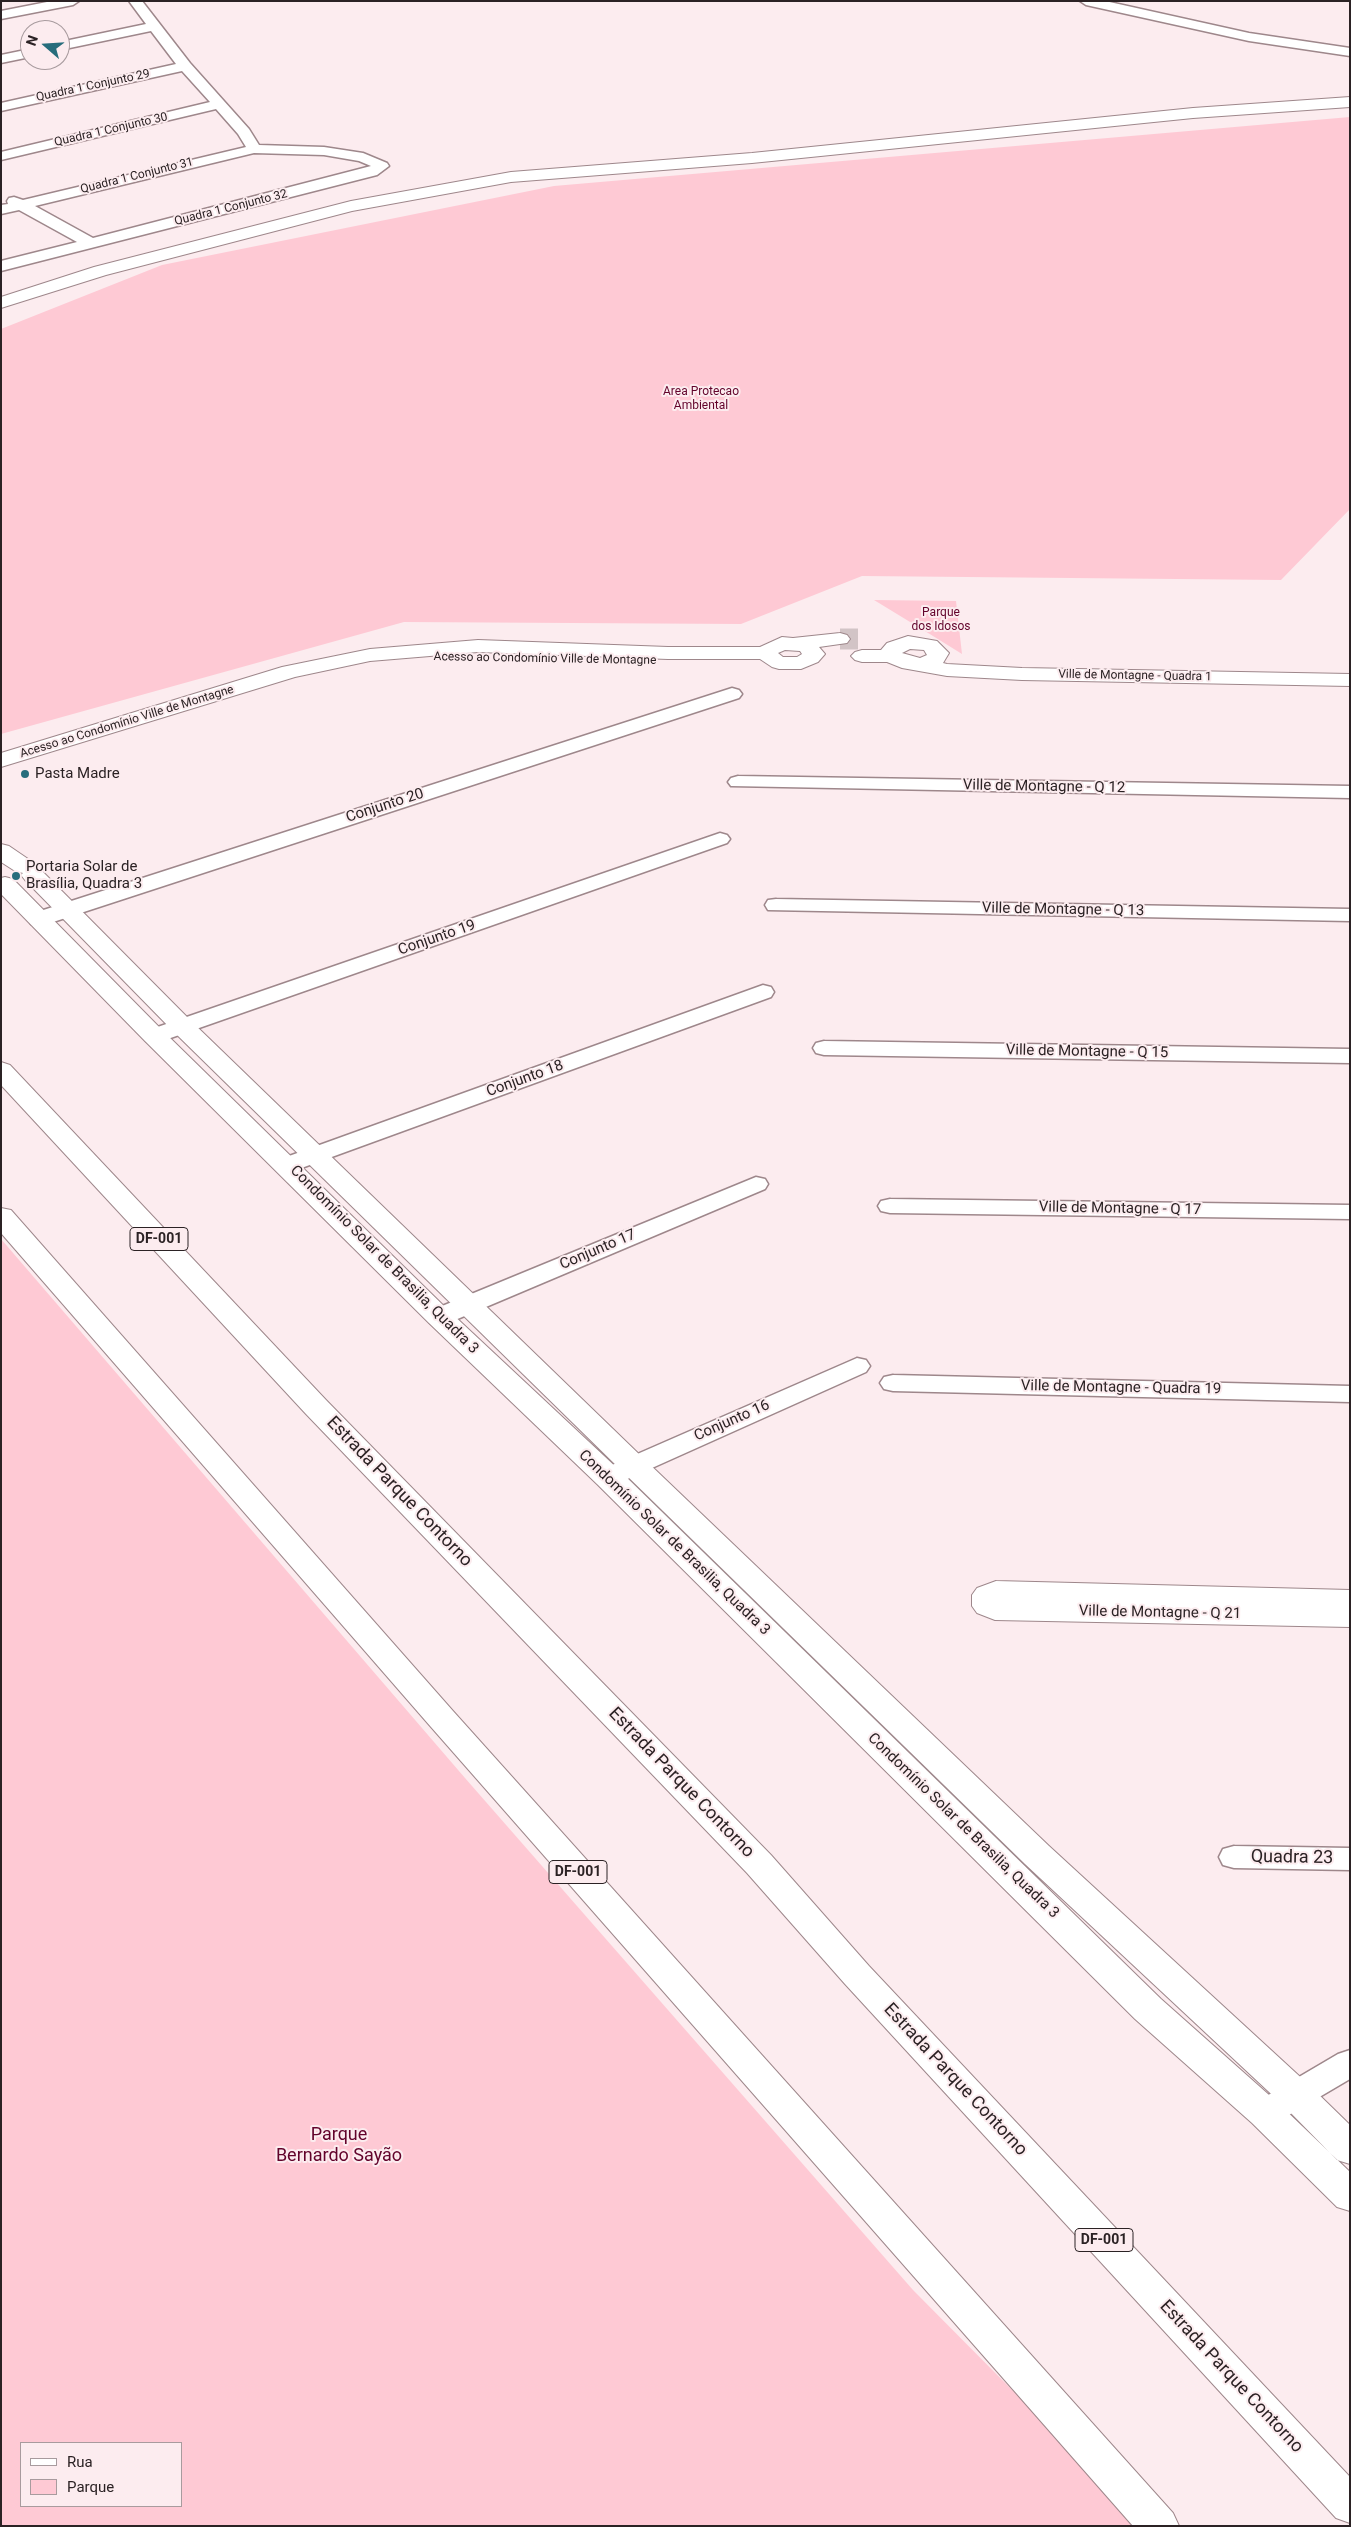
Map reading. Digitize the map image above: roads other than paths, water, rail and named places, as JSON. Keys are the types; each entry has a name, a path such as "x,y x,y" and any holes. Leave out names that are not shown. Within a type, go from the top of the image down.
{"street":[{"path":"1,16 73,1"},
{"path":"135,1 185,66 244,132 254,149"},
{"path":"1086,1 1249,37 1350,52"},
{"path":"70,44 155,26"},
{"path":"1,59 20,55"},
{"name":"Quadra 1 Conjunto 29","path":"1,107 185,66"},
{"path":"1,302 141,260 351,206 511,177 752,158 1193,113 1350,102"},
{"name":"Quadra 1 Conjunto 30","path":"1,156 220,104"},
{"name":"Quadra 1 Conjunto 31","path":"1,210 254,149 324,150 347,154 362,157 382,166 372,172"},
{"name":"Quadra 1 Conjunto 32","path":"1,266 372,172"},
{"path":"1,193 90,243"},
{"path":"1,210 26,225"},
{"path":"51,239 68,249"},
{"name":"Acesso ao Condomínio Ville de Montagne","path":"1,760 253,685 336,668 439,655 732,665 773,658 774,646 808,652 852,649 894,650 915,642 930,645 936,649 929,661"},
{"name":"Ville de Montagne - Quadra 1","path":"929,661 947,670 996,673 1350,670"},
{"name":"Ville de Montagne - Quadra 1","path":"1182,672 1350,680"},
{"name":"Conjunto 20","path":"39,919 732,694"},
{"name":"Ville de Montagne - Q 12","path":"738,782 1350,792"},
{"name":"Conjunto 19","path":"154,1036 720,839"},
{"path":"1,851 20,875"},
{"name":"Condomínio Solar de Brasilia, Quadra 3","path":"20,875 67,909 182,1026 470,1304 620,1471 924,1788 1148,2009 1265,2113 1350,2196"},
{"name":"Condomínio Solar de Brasilia, Quadra 3","path":"20,875 39,919 154,1036 440,1317 620,1471 952,1773 1296,2095 1350,2149"},
{"name":"Ville de Montagne - Q 13","path":"776,906 1350,916"},
{"name":"Conjunto 18","path":"287,1165 762,992"},
{"name":"Ville de Montagne - Q 15","path":"824,1048 1350,1056"},
{"name":"Estrada Parque Contorno","path":"1,1070 316,1407 759,1864 857,1975 1350,2505"},
{"name":"Conjunto 17","path":"440,1317 756,1184"},
{"name":"Ville de Montagne - Q 17","path":"890,1206 1350,1212"},
{"name":"DF-001","path":"1,1216 442,1719 1159,2526"},
{"name":"Conjunto 16","path":"620,1471 857,1366"},
{"name":"Ville de Montagne - Quadra 19","path":"893,1383 1350,1394"},
{"name":"Ville de Montagne - Q 21","path":"1350,1601 992,1592 988,1595 988,1606 995,1609 1350,1616"},
{"path":"924,1788 952,1773"},
{"name":"Quadra 23","path":"1234,1857 1350,1859"},
{"path":"1265,2113 1350,2063"}],"tunnel":[{"path":"840,639 858,639"}],"place":[{"name":"Pasta Madre","path":"25,774"},
{"name":"Portaria Solar de Brasília, Quadra 3","path":"16,876"}],"park label":[{"name":"Area Protecao Ambiental","path":"701,399"},
{"name":"Parque dos Idosos","path":"941,620"},
{"name":"Parque Bernardo Sayão","path":"339,2145"}]}
